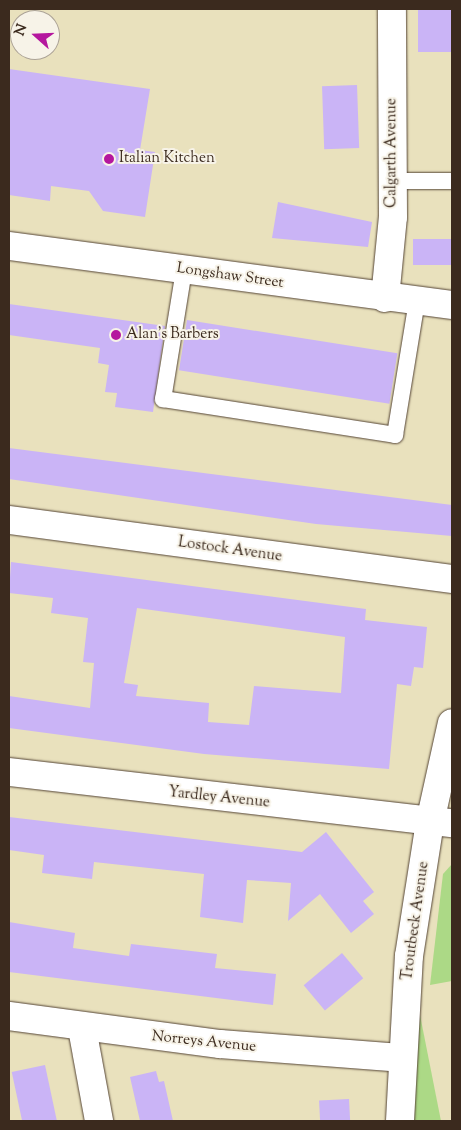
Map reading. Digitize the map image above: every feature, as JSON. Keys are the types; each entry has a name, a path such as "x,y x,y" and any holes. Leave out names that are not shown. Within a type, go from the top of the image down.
{"street":[{"name":"Calgarth Avenue","path":"385,298 392,181 392,9"},
{"name":"Longshaw Street","path":"9,246 385,298 452,305"},
{"name":"Lostock Avenue","path":"9,520 452,579"},
{"name":"Troutbeck Avenue","path":"400,1121 400,1058 441,823 452,723"},
{"name":"Yardley Avenue","path":"9,772 441,823"},
{"name":"Norreys Avenue","path":"9,1016 82,1028 400,1058"},
{"path":"82,1028 99,1121"}],"lane":[{"path":"392,181 452,180"},
{"path":"184,270 163,399 395,435 417,301"}],"green space":[{"path":"452,864 452,981 430,985 443,874"},
{"path":"420,1015 441,1121 413,1121"}],"building":[{"path":"418,9 452,9 452,52 418,52"},
{"path":"9,69 150,89 140,150 155,152 145,217 103,211 89,191 51,186 50,201 9,195"},
{"path":"357,85 359,148 324,149 322,86"},
{"path":"278,202 372,222 368,247 272,238"},
{"path":"413,239 452,239 452,265 413,265"},
{"path":"9,304 165,326 153,412 115,407 117,393 105,392 109,365 98,363 100,348 9,335"},
{"path":"187,320 397,353 389,404 179,370"},
{"path":"9,448 452,505 452,536 316,524 9,479"},
{"path":"11,562 366,609 365,620 427,627 423,668 414,667 411,686 397,684 389,769 204,754 9,728 9,696 90,708 94,663 83,662 88,618 51,613 53,598 9,593","holes":["137,608 345,637 341,693 254,686 249,725 208,722 209,703 136,696 138,685 124,683"]},
{"path":"9,817 302,852 326,832 374,892 363,901 374,914 351,933 320,894 288,921 291,883 247,880 243,923 200,917 204,874 94,862 92,879 42,873 44,855 9,850"},
{"path":"9,922 75,933 73,948 129,956 131,944 217,954 215,968 276,974 273,1005 9,972"},
{"path":"342,953 363,978 325,1010 304,985"},
{"path":"45,1065 57,1121 22,1121 12,1072"},
{"path":"156,1071 159,1082 164,1081 173,1121 140,1121 130,1077"},
{"path":"349,1099 350,1121 320,1121 319,1101"}],"place":[{"name":"Italian Kitchen","path":"109,159"},
{"name":"Alan's Barbers","path":"116,335"}]}
